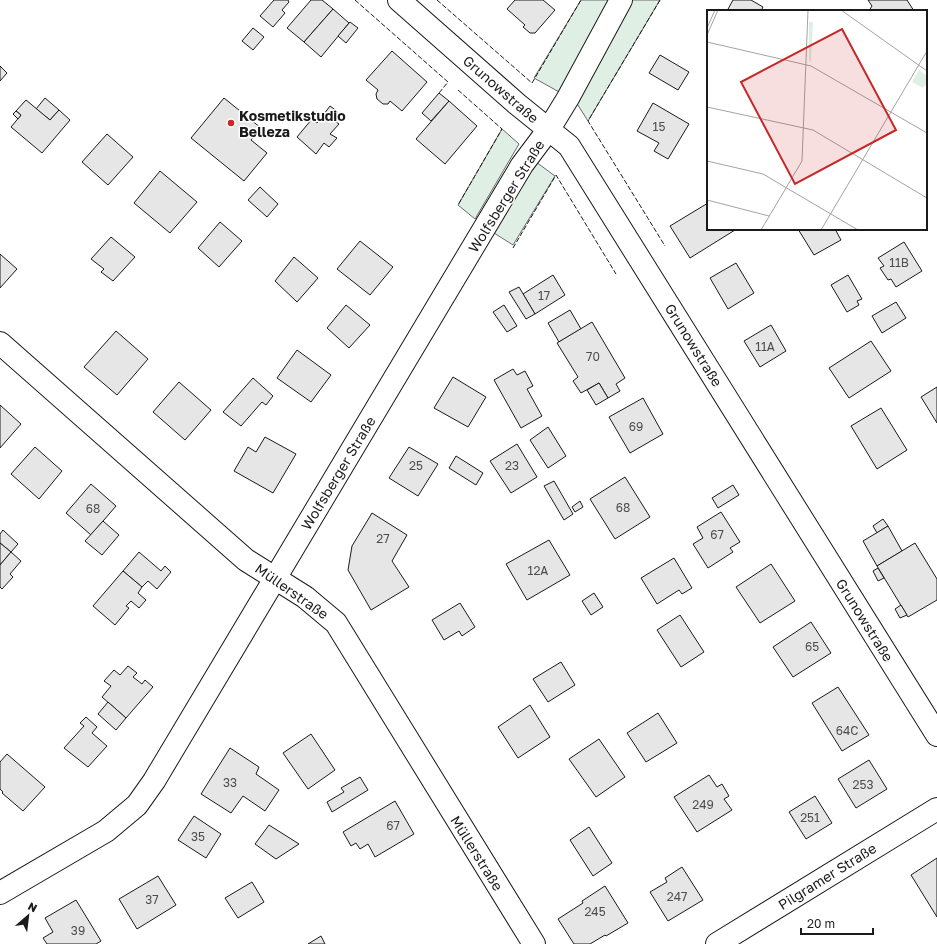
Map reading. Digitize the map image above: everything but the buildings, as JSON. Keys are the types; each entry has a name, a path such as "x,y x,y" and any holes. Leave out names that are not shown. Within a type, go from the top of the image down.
{"street":[{"name":"Grunowstraße","path":"399,0 517,104 570,146 937,735"},
{"name":"Wolfsberger Straße","path":"0,893 106,831 137,806 154,781 522,165 568,98 621,0"},
{"name":"Müllerstraße","path":"0,343 246,560 305,597 336,623 534,944"},
{"name":"Pilgramer Straße","path":"718,944 937,809"}],"green space":[{"path":"581,0 611,0 561,93 534,78"},
{"path":"631,0 660,0 588,121 576,102"},
{"path":"502,129 519,144 475,219 458,205"},
{"path":"536,162 555,176 513,245 494,233"}],"fence":[{"path":"355,0 448,82 439,93"},
{"path":"437,0 532,83 581,0"},
{"path":"660,0 588,121 665,246"},
{"path":"458,90 502,129 458,205"},
{"path":"513,248 556,175 616,274"}],"place":[{"name":"Kosmetikstudio Belleza","path":"231,123"}]}
